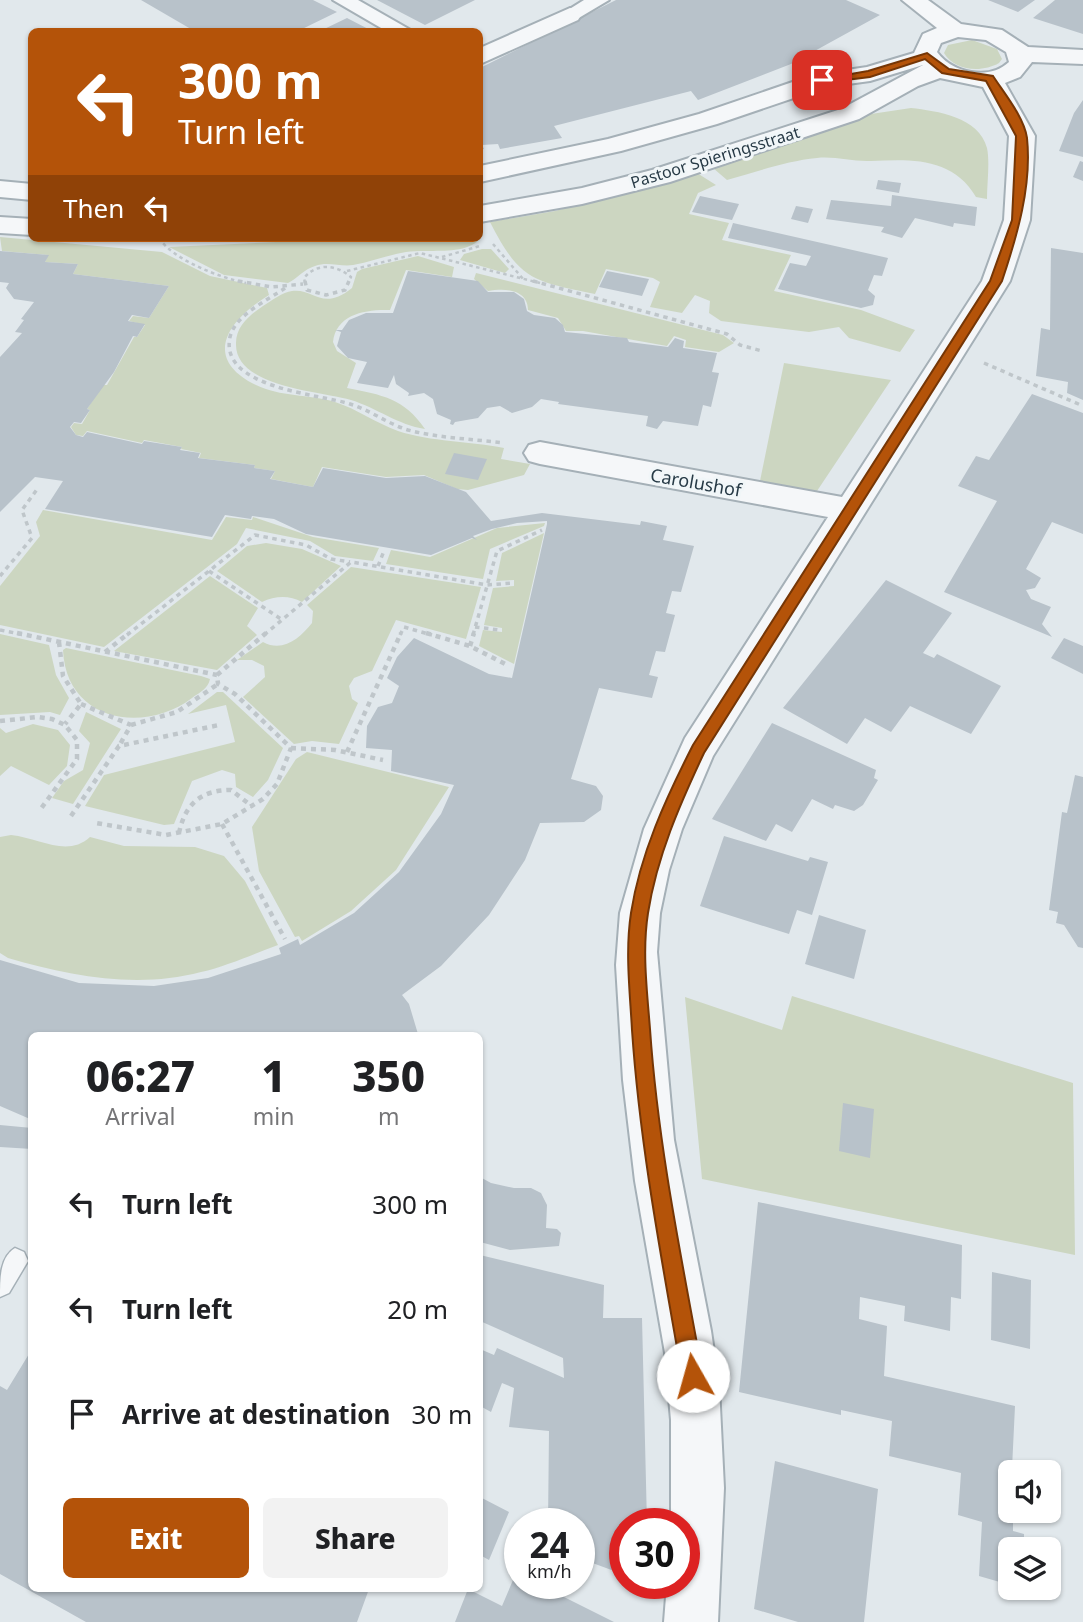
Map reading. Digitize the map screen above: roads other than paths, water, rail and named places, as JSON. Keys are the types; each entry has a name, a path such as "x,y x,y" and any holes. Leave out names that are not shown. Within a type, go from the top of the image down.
{"street":[{"path":"343,0 396,28"},
{"path":"539,0 570,15"},
{"path":"483,56 599,0"},
{"path":"913,0 956,31"},
{"path":"1021,54 1017,69 989,78 957,75 934,62 926,45 930,39 956,31 975,31 1000,37 1021,54 1083,57"},
{"path":"483,173 612,146 708,119 822,80 934,62"},
{"name":"Pastoor Spieringsstraat","path":"483,213 582,196 661,176 850,114 909,81 934,62"},
{"path":"691,1622 697,1546 696,1403 690,1350 658,1180 643,1067 637,966 639,915 651,862 673,802 698,749 996,281 1017,220 1021,136 1012,113 989,78"},
{"path":"0,189 28,192"},
{"path":"0,225 28,227"},
{"name":"Carolushof","path":"540,453 851,510"}],"lane":[{"path":"0,1284 15,1261"}]}
